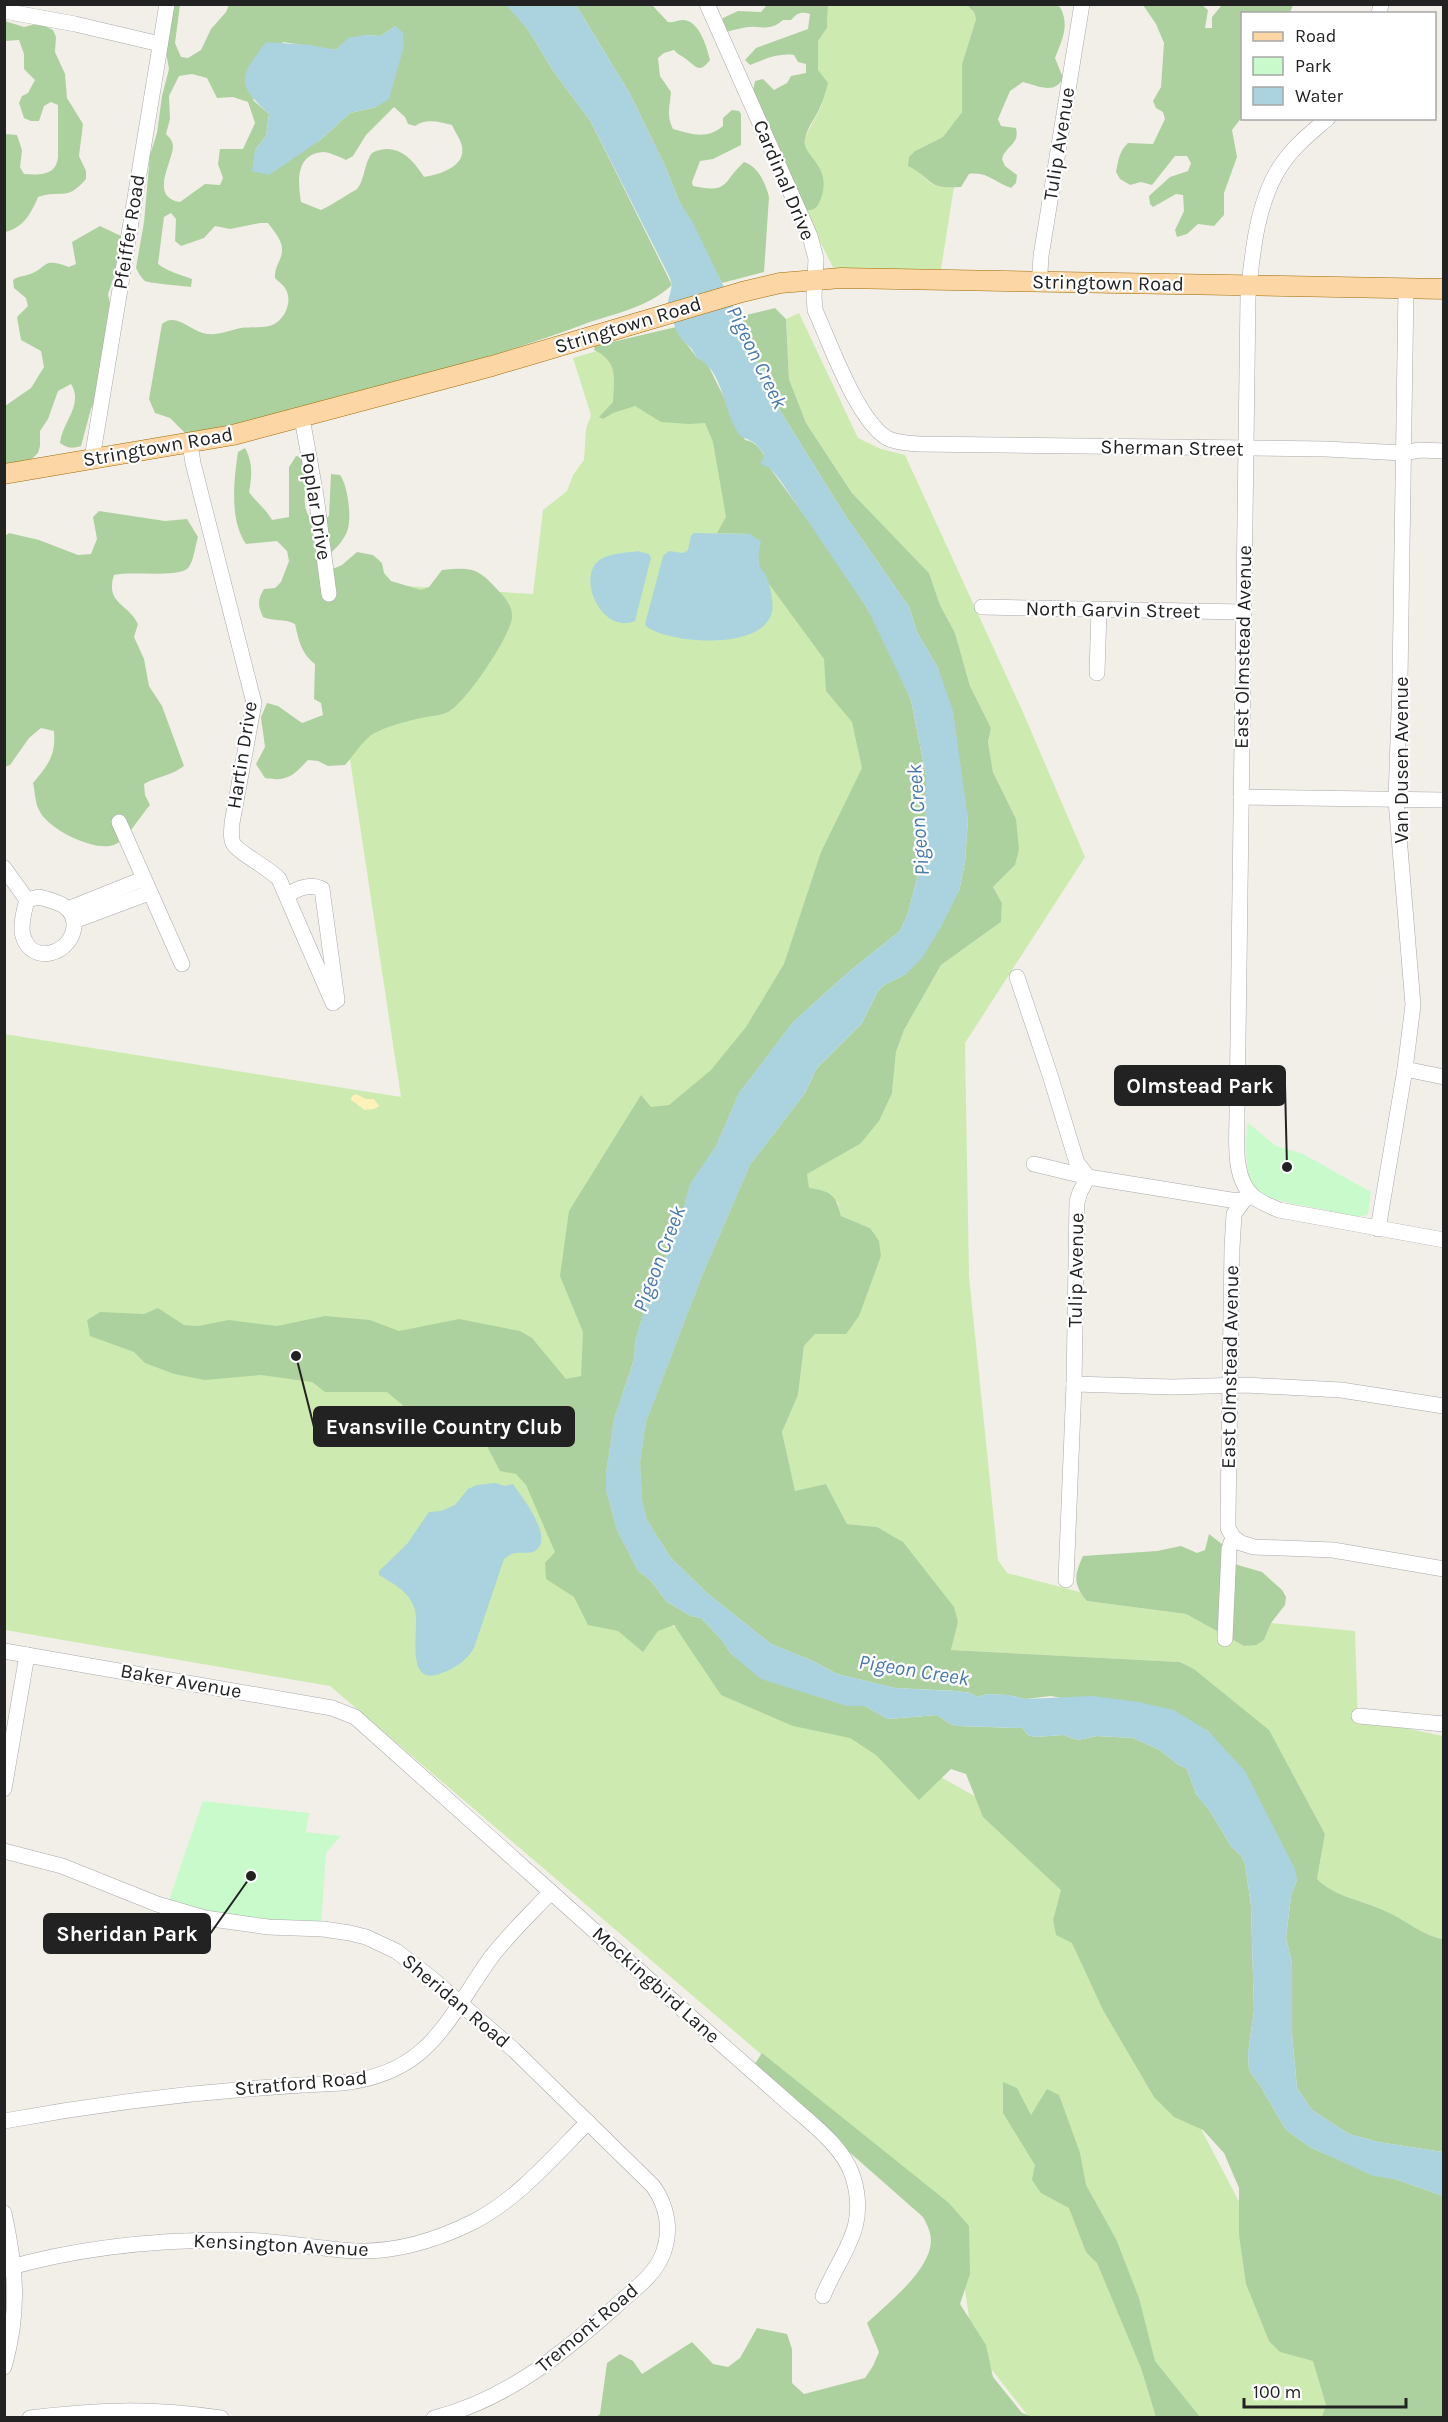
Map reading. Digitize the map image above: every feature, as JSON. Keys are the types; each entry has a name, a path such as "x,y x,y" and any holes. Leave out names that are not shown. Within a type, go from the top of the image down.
{"main road":[{"name":"Stringtown Road","path":"4,474 190,444 302,418 492,366 730,295 780,284 816,280 930,279 1443,289"}],"street":[{"name":"Pfeiffer Road","path":"92,459 167,4"},
{"name":"Cardinal Drive","path":"707,4 810,236 816,259 815,310 863,414 875,430 889,439 901,442"},
{"name":"Tulip Avenue","path":"1043,283 1040,273 1041,256 1082,4"},
{"path":"4,11 75,24 160,44"},
{"name":"East Olmstead Avenue","path":"1233,1537 1228,1528 1228,1516 1234,1214 1249,1198 1242,1180 1237,1139 1249,286 1258,226 1267,191 1283,162 1326,120"},
{"name":"Van Dusen Avenue","path":"1378,1229 1405,1069 1413,1005 1396,800 1406,288"},
{"name":"Poplar Drive","path":"302,418 316,496 329,594"},
{"name":"Sherman Street","path":"901,442 1403,453 1420,450 1443,451"},
{"name":"Hartin Drive","path":"190,444 254,703 231,838 243,853 271,870 279,879 288,895 333,1003 337,1000 336,982 322,889 315,885 298,888 288,895"},
{"name":"North Garvin Street","path":"982,607 1244,612"},
{"path":"1098,673 1099,610"},
{"path":"1241,797 1443,800"},
{"path":"119,822 182,963"},
{"path":"4,868 27,900 22,930 23,939 32,950 42,954 48,954 66,946 73,934 71,915 60,902 39,897 27,900"},
{"path":"71,915 146,886"},
{"path":"1017,977 1077,1163 1080,1170 1088,1177"},
{"path":"1405,1069 1443,1077"},
{"path":"1034,1164 1088,1177 1237,1201 1249,1198 1279,1210 1443,1240"},
{"name":"Tulip Avenue","path":"1066,1580 1074,1384 1077,1202 1088,1177"},
{"path":"1074,1384 1172,1388 1245,1385 1356,1391 1443,1406"},
{"path":"1225,1640 1228,1549 1233,1537 1240,1543 1254,1547 1333,1550 1443,1569"},
{"name":"Baker Avenue","path":"4,1651 332,1708 355,1717"},
{"path":"4,1789 27,1655"},
{"path":"1359,1716 1443,1724"},
{"name":"Mockingbird Lane","path":"355,1717 819,2132 846,2162 856,2191 855,2232 823,2296"},
{"name":"Sheridan Road","path":"4,1851 62,1866 157,1904 205,1918 268,1927 323,1929 366,1938 396,1951 411,1961 514,2050 588,2122 653,2187 664,2205 667,2218"},
{"name":"Stratford Road","path":"4,2121 92,2105 189,2092 342,2083 376,2078 405,2064 433,2041 494,1953 551,1892"},
{"name":"Kensington Avenue","path":"10,2267 63,2254 163,2241 265,2241 351,2251 392,2249 415,2244 449,2233 488,2214 531,2179 588,2122"},
{"path":"4,2213 15,2314 4,2367"},
{"name":"Tremont Road","path":"434,2418 464,2408 517,2384 550,2363 578,2340 648,2277 657,2266 665,2246 667,2218"},
{"path":"30,2418 79,2412 136,2409 163,2410 221,2418"}],"green space":[{"path":"506,4 527,28 554,72 591,122 672,285 651,300 629,310 492,356 217,432 186,434 170,418 155,413 149,399 162,324 167,321 178,321 202,333 212,334 241,328 266,327 279,321 288,305 288,293 275,278 282,247 268,223 230,229 215,226 204,238 181,246 175,241 176,219 171,213 164,217 158,264 192,279 191,287 145,281 136,268 144,222 150,155 157,133 162,96 169,69 165,47 171,5 180,5 175,43 181,57 188,58 201,50 211,29 229,5","holes":["396,26 376,107 350,113 319,141 255,150 266,136 269,114 253,100 283,42 336,50 365,35 380,36","192,74 207,78 217,98 233,97 248,102 255,123 243,149 220,149 218,164 223,178 220,185 205,184 180,202 171,199 164,187 173,147 172,141 166,134 170,119 169,96 179,76","394,107 405,117 408,124 415,126 433,121 452,125 461,144 462,154 460,160 450,169 424,177 416,165 400,152 387,149 376,151 370,156 357,189 321,210 301,202 299,178 307,158 323,152 346,160 353,156 366,135"]},
{"path":"1051,4 1060,7 1065,26 1055,58 1063,78 1060,83 1051,88 1023,82 1010,91 998,119 1001,126 1016,128 1016,138 1002,159 1005,166 1017,175 1016,183 1011,188 975,173 969,174 961,187 941,187 908,166 909,157 915,151 943,137 962,112 962,64 976,19 974,12 967,5"},
{"path":"576,5 652,5 668,22 689,21 698,29 710,60 703,67 696,67 674,50 658,58 660,76 671,92 669,110 671,124 673,129 693,134 705,134 723,126 723,118 732,110 739,111 741,114 741,145 713,159 700,161 692,182 693,186 720,187 744,162 757,171 769,197 764,272 722,283 679,201 666,168 630,94"},
{"path":"767,5 828,5 827,28 818,41 818,70 828,83 821,105 805,139 808,151 820,169 824,187 817,206 810,210 804,210 778,144 752,96 755,81 763,79 774,90 787,83 791,76 806,73 806,64 798,62 794,55 772,57 750,65 745,60 756,48 808,29 810,14 799,13 791,20 783,20 777,25 767,27 749,27 726,32 721,26 723,18 738,11 761,12"},
{"path":"828,5 967,5 974,12 976,19 962,64 962,112 943,137 915,151 926,179 936,186 954,187 941,269 834,269 804,210 805,137 822,105 818,70 818,41 827,28"},
{"path":"1143,5 1202,5 1208,10 1205,28 1212,28 1212,17 1222,5 1293,5 1290,12 1241,12 1241,118 1232,130 1237,157 1224,193 1224,215 1214,226 1198,224 1187,234 1177,237 1175,230 1184,211 1183,195 1176,194 1153,207 1149,196 1170,177 1188,171 1191,163 1187,156 1175,156 1152,185 1141,182 1130,185 1120,179 1116,172 1119,157 1125,146 1128,143 1153,144 1165,119 1163,112 1156,108 1153,101 1161,87 1164,43 1156,24"},
{"path":"5,21 24,27 39,23 53,30 56,37 55,52 65,74 67,98 83,124 79,156 86,171 86,179 69,193 38,197 22,224 5,232 5,134 17,135 22,150 20,167 24,174 41,174 51,171 58,157 58,105 51,102 44,106 39,121 24,118 19,103 35,80 24,69 24,54 19,40 5,41"},
{"path":"100,226 121,236 118,265 108,294 111,309 101,389 91,409 81,446 70,448 60,443 74,406 75,399 71,384 58,391 48,419 40,431 38,453 24,466 5,471 5,406 31,388 44,367 41,351 21,340 17,317 28,306 26,298 14,288 13,280 49,263 69,267 76,264 72,242"},
{"path":"775,308 786,319 789,379 806,423 852,493 929,573 940,605 955,633 970,686 991,728 988,742 993,772 1016,819 1019,849 1015,865 993,887 1002,903 1001,922 941,965 904,1030 896,1052 892,1093 879,1121 860,1144 807,1174 809,1188 831,1195 837,1203 841,1216 870,1228 879,1241 881,1256 859,1316 846,1334 815,1334 804,1346 798,1395 782,1432 795,1491 826,1484 847,1524 877,1527 903,1542 954,1607 958,1622 951,1650 1180,1662 1194,1669 1269,1730 1325,1834 1317,1879 1340,1894 1385,1911 1421,1931 1443,1939 1443,2152 1378,2142 1349,2134 1312,2110 1297,2088 1292,2035 1292,1963 1286,1938 1291,1896 1297,1880 1208,1731 1192,1723 1051,1696 1026,1699 987,1694 977,1697 971,1693 956,1691 895,1688 837,1674 813,1661 771,1644 707,1593 670,1557 647,1520 642,1500 640,1462 646,1422 702,1276 750,1165 805,1093 817,1068 862,1023 878,991 884,985 906,974 959,891 965,862 968,819 938,668 917,632 909,607 843,512 779,409 771,381 756,360 738,317"},
{"path":"799,313 858,438 881,449 905,455 1022,710 1085,857 965,1043 969,1276 998,1560 1007,1573 1080,1592 1087,1601 1186,1614 1244,1646 1264,1640 1271,1623 1355,1631 1358,1724 1404,1728 1443,1736 1443,1939 1420,1931 1385,1911 1340,1894 1317,1879 1325,1834 1269,1731 1194,1669 1180,1662 951,1650 958,1622 877,1527 847,1524 826,1484 795,1492 782,1432 798,1395 804,1346 815,1334 870,1228 841,1216 838,1202 809,1189 806,1174 860,1144 892,1093 896,1052 904,1030 941,965 1001,922 1002,903 993,887 1015,865 1016,819 993,772 988,742 991,728 970,686 955,633 940,605 929,573 852,493 806,423 789,379 786,319"},
{"path":"676,327 696,357 707,363 745,440 750,441 761,450 770,468 829,549 877,624 911,700 926,776 924,852 908,913 900,931 851,970 793,1022 739,1093 716,1146 690,1185 679,1224 645,1308 635,1342 634,1359 614,1419 606,1473 606,1490 617,1530 638,1571 650,1580 667,1602 691,1616 701,1618 722,1640 731,1654 847,1706 865,1706 888,1719 937,1715 950,1724 958,1726 1022,1728 1028,1735 1035,1737 1063,1735 1078,1740 1097,1736 1133,1738 1160,1750 1187,1769 1196,1794 1245,1864 1251,1905 1254,2011 1248,2053 1249,2070 1286,2130 1310,2147 1373,2175 1395,2179 1443,2196 1443,2417 1322,2417 1326,2405 1313,2361 1280,2352 1269,2341 1246,2284 1239,2235 1239,2188 1224,2153 1203,2130 1174,2117 1154,2097 1103,2010 1072,1943 1056,1935 1053,1920 1061,1890 983,1817 966,1774 951,1769 919,1800 876,1755 850,1738 793,1726 721,1695 674,1625 658,1631 643,1652 618,1631 588,1625 574,1597 546,1579 545,1563 555,1552 526,1485 516,1474 500,1471 478,1429 453,1412 424,1423 387,1392 325,1392 312,1382 261,1375 205,1380 174,1374 145,1363 134,1352 90,1336 87,1320 100,1312 144,1314 158,1308 184,1325 198,1326 229,1320 277,1326 325,1316 370,1320 399,1331 459,1319 520,1331 532,1338 566,1379 581,1376 583,1332 560,1276 569,1211 641,1095 651,1107 669,1105 711,1070 746,1027 784,964 821,852 862,768 852,722 826,691 824,659 769,584 759,567 758,553 750,534 717,533 726,517 713,442 705,423 661,422 635,406 603,419 599,417 613,402 614,378 611,365 594,350 595,346"},
{"path":"672,329 881,747 639,1607 1049,1838 1339,2393 1334,2417 1029,2417 973,2346 956,2225 906,2178 330,1686 5,1630 4,1034 401,1097 323,581 533,594 543,510 567,491 573,475 584,460 586,429 591,415 573,358"},
{"path":"245,448 251,470 249,492 272,520 289,517 289,467 296,456 305,458 307,466 306,510 309,517 316,523 329,516 331,474 340,475 347,495 349,521 344,538 321,563 328,571 342,565 357,552 373,555 382,563 384,573 391,581 421,590 429,587 442,570 465,569 482,575 504,597 509,604 512,618 504,640 486,669 456,706 448,712 401,723 374,734 363,743 345,765 328,766 318,761 308,760 289,776 279,779 265,778 256,764 265,747 261,717 267,703 278,706 302,723 323,715 321,703 314,699 315,664 310,660 299,641 295,624 263,617 260,610 259,600 264,589 275,588 281,582 289,561 287,551 277,541 246,544 241,534 235,511 234,487 238,452"},
{"path":"99,511 165,521 187,519 198,537 192,561 183,571 165,574 114,575 112,585 115,598 138,624 134,637 144,659 149,686 162,706 184,766 144,784 145,795 150,805 120,842 108,846 85,843 62,832 44,817 38,807 33,783 50,760 54,747 54,731 41,728 29,738 10,765 5,767 5,536 9,533 39,540 78,555 91,554 97,539 93,517"},
{"path":"1247,1122 1276,1146 1303,1154 1371,1192 1368,1214 1352,1216 1266,1196 1257,1189 1247,1166"},
{"path":"1209,1534 1222,1544 1231,1563 1262,1572 1282,1590 1286,1597 1285,1605 1271,1623 1264,1640 1256,1645 1244,1646 1186,1614 1087,1601 1079,1590 1076,1580 1083,1556 1157,1551 1181,1546 1197,1553 1205,1550"},
{"path":"203,1801 309,1813 306,1832 341,1836 326,1853 321,1924 225,1915 169,1900"},
{"path":"762,2053 949,2203 969,2226 970,2274 960,2304 986,2345 993,2377 1022,2413 1033,2417 595,2418 600,2414 607,2363 620,2354 633,2361 642,2374 692,2342 713,2364 728,2367 740,2358 757,2328 787,2334 792,2349 792,2383 804,2394 865,2378 879,2352 867,2323 913,2279 926,2258 931,2239 923,2217 764,2077 754,2065"},
{"path":"1003,2082 1017,2088 1031,2115 1047,2089 1059,2095 1080,2153 1086,2185 1116,2239 1139,2298 1155,2361 1200,2417 1156,2417 1141,2368 1097,2263 1086,2252 1069,2208 1041,2193 1032,2180 1035,2165 1003,2113"}],"sand":[{"path":"356,1094 366,1099 374,1099 379,1106 365,1110 351,1100"}],"water":[{"path":"506,5 576,5 630,94 666,168 679,201 692,221 748,337 756,360 771,381 779,409 843,512 909,607 917,632 938,668 953,711 968,819 965,862 959,891 922,958 906,974 884,985 878,991 862,1023 817,1068 805,1093 750,1165 702,1276 646,1422 640,1462 642,1500 647,1520 670,1557 707,1593 771,1644 813,1661 837,1674 895,1688 956,1691 971,1693 977,1697 987,1694 1026,1699 1093,1696 1138,1702 1174,1710 1208,1731 1245,1771 1295,1869 1297,1880 1291,1896 1286,1938 1292,1963 1292,2035 1297,2088 1312,2110 1349,2134 1378,2142 1443,2152 1443,2196 1395,2179 1373,2176 1310,2147 1286,2130 1249,2070 1248,2053 1254,2011 1251,1905 1245,1864 1196,1794 1187,1769 1160,1750 1133,1738 1097,1736 1078,1740 1063,1735 1035,1737 1028,1735 1022,1728 958,1726 950,1724 937,1715 888,1719 865,1706 847,1706 761,1679 731,1654 722,1640 701,1618 691,1616 667,1602 650,1580 638,1571 617,1530 606,1490 614,1419 634,1360 635,1342 645,1308 679,1224 690,1184 716,1146 739,1093 793,1022 851,970 900,931 908,913 924,852 926,776 911,700 868,610 780,480 770,468 761,464 764,454 755,443 743,438 733,425 713,372 696,357 677,332 667,306 672,285 670,278 591,122 554,72 527,28"},
{"path":"396,26 403,33 404,46 389,99 376,107 350,113 319,141 269,175 252,171 255,150 266,136 269,114 250,94 245,79 246,72 266,42 310,45 336,50 348,38 365,35 380,36"},
{"path":"694,533 750,534 761,541 759,564 767,579 772,604 772,612 765,625 752,633 716,640 676,637 647,627 645,624 663,556 669,551 683,553 688,550 691,536"},
{"path":"638,551 649,554 651,558 635,621 623,623 602,612 591,589 591,577 594,567 601,559 614,554"},
{"path":"495,1483 505,1486 513,1484 535,1518 541,1537 540,1545 535,1551 513,1554 504,1559 474,1648 456,1666 430,1676 422,1672 418,1665 416,1619 412,1603 401,1589 379,1575 379,1571 407,1544 429,1512 441,1511 455,1505 468,1489 477,1485"}],"place":[{"name":"Olmstead Park","path":"1287,1167"},
{"name":"Evansville Country Club","path":"296,1356"},
{"name":"Sheridan Park","path":"251,1876"}],"water label":[{"name":"Pigeon Creek","path":"757,357"},
{"name":"Pigeon Creek","path":"918,820"},
{"name":"Pigeon Creek","path":"659,1259"},
{"name":"Pigeon Creek","path":"914,1670"}]}
